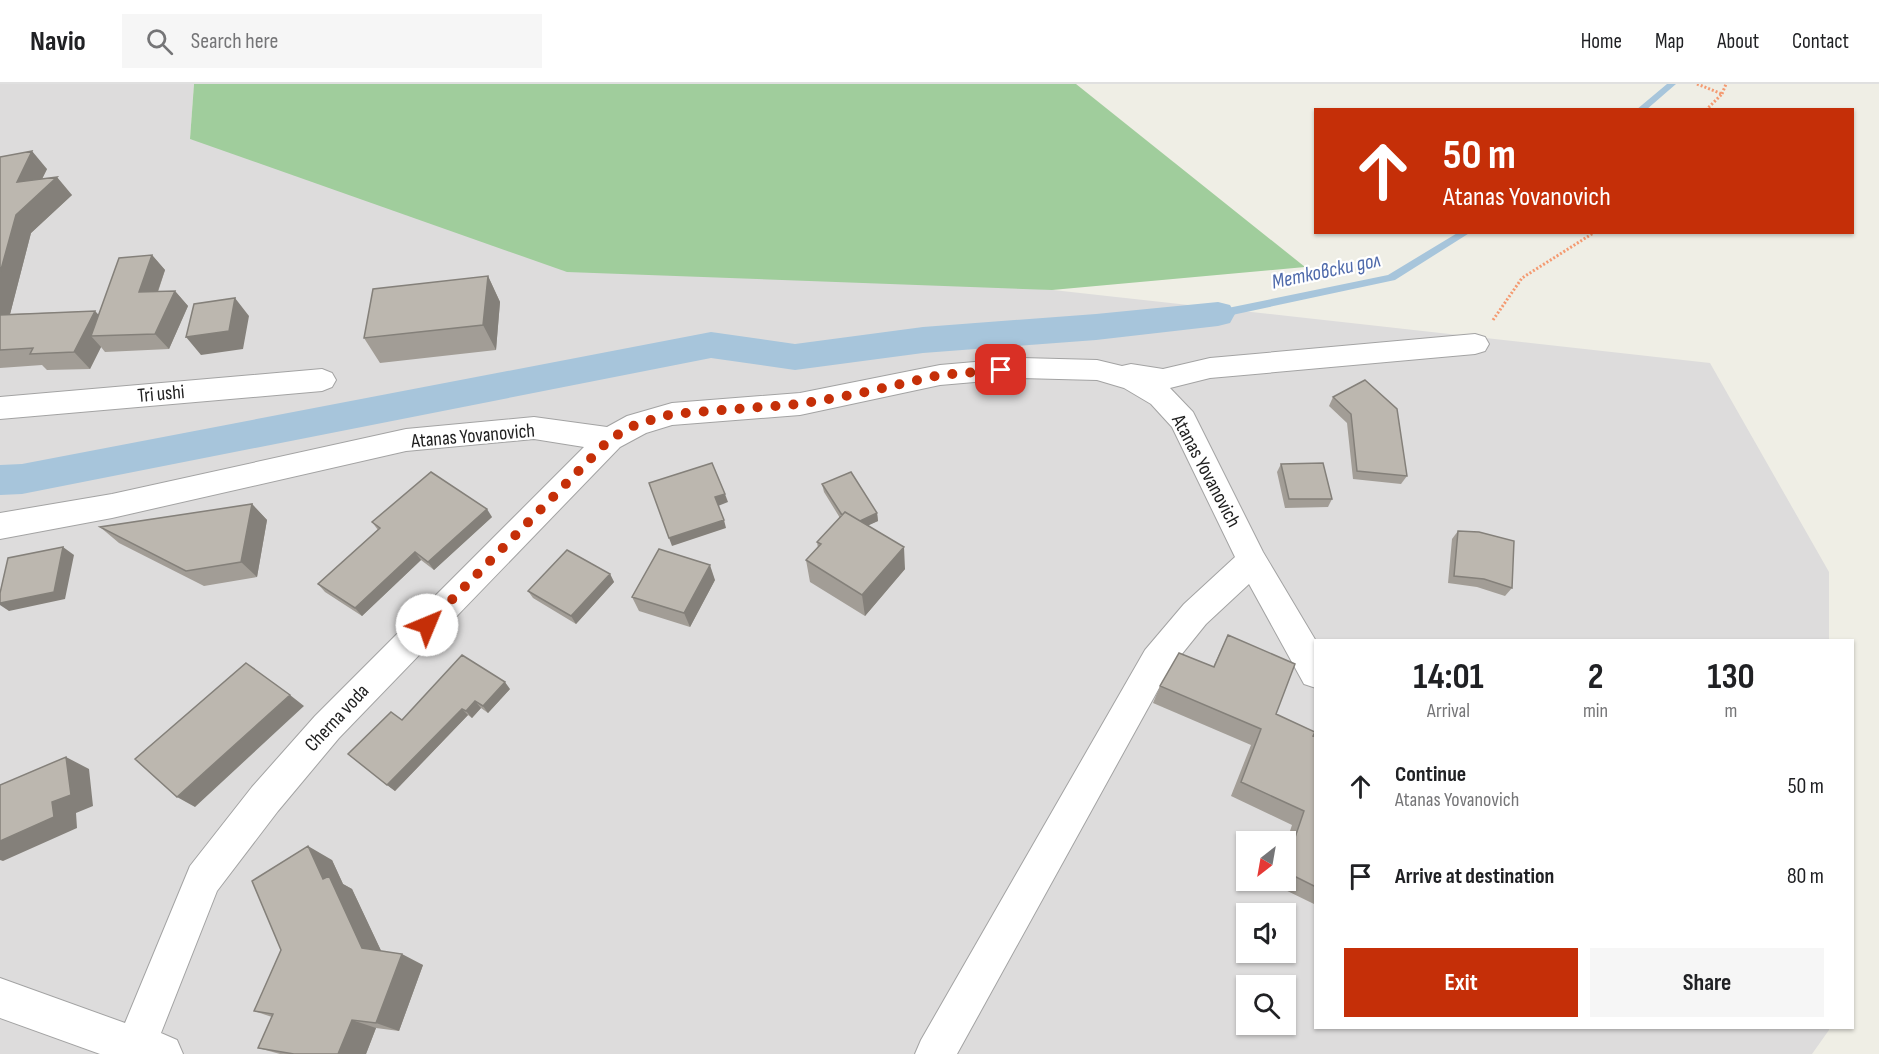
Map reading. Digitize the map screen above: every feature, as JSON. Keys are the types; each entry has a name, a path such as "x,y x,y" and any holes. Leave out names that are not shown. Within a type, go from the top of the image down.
{"street":[{"path":"1097,370 1163,379 1210,368 1475,344"},
{"name":"Atanas Yovanovich","path":"0,526 112,506 406,440 534,428 610,439 637,424 672,414 800,404 940,375 1021,368 1097,370 1133,381 1161,396 1183,420 1252,561 1314,670"},
{"name":"Tri ushi","path":"0,408 322,380"},
{"name":"Cherna voda","path":"144,1052 203,879 258,807 327,727 610,439"},
{"path":"935,1054 1157,660 1195,614 1252,561"},
{"path":"0,998 144,1052"}],"path":[{"path":"1697,84 1722,94"},
{"path":"1708,108 1722,94 1726,84"},
{"path":"1475,344 1522,278 1592,234"}],"shaded area":[{"path":"0,84 194,84 190,139 938,281 1053,290 1710,363 1829,572 1829,639 1314,639 1314,1029 1829,1030 1812,1054 0,1054"}],"green space":[{"path":"194,84 1076,84 1305,267 1052,290 567,272 190,139"}],"building":[{"path":"32,151 17,182 57,177 16,215 0,273 0,157"},
{"path":"152,255 139,292 175,291 155,334 91,336 119,258"},
{"path":"488,276 483,325 364,338 373,289"},
{"path":"235,298 229,331 186,337 194,304"},
{"path":"95,311 74,352 30,354 33,348 0,350 0,315"},
{"path":"1365,380 1397,409 1407,476 1357,471 1351,414 1333,397"},
{"path":"712,463 725,494 715,497 724,520 669,538 649,483"},
{"path":"1323,463 1332,499 1289,499 1281,464"},
{"path":"431,472 487,509 428,562 415,552 355,608 318,584 380,528 372,522"},
{"path":"851,472 877,513 860,521 845,512 842,515 822,484"},
{"path":"252,504 241,562 186,571 100,527"},
{"path":"845,512 904,547 862,595 806,560 821,544 817,542"},
{"path":"1458,531 1479,532 1514,541 1512,588 1484,579 1454,576"},
{"path":"63,547 54,592 0,603 8,558"},
{"path":"659,549 710,565 684,613 632,597"},
{"path":"567,550 610,574 571,616 528,591"},
{"path":"1228,635 1295,664 1276,714 1314,732 1314,886 1296,877 1296,835 1304,811 1241,782 1261,729 1160,686 1179,653 1214,667"},
{"path":"462,655 505,682 483,706 475,701 466,711 462,709 387,785 348,754 391,712 402,720"},
{"path":"246,663 290,695 177,797 135,759"},
{"path":"66,757 71,795 52,802 54,817 0,841 0,785"},
{"path":"308,846 323,879 329,876 362,948 402,954 376,1023 352,1020 338,1054 294,1054 258,1048 273,1014 254,1011 281,950 252,881"}],"waterway":[{"name":"Метковски дол","path":"1642,108 1672,84"},
{"name":"Метковски дол","path":"1218,314 1391,278 1464,234"},
{"path":"0,480 22,479 345,418 711,345 795,357 923,340 1096,327 1218,314"}],"route":[{"path":"427,625 610,439 637,424 672,414 800,404 940,375 1001,370"}]}
